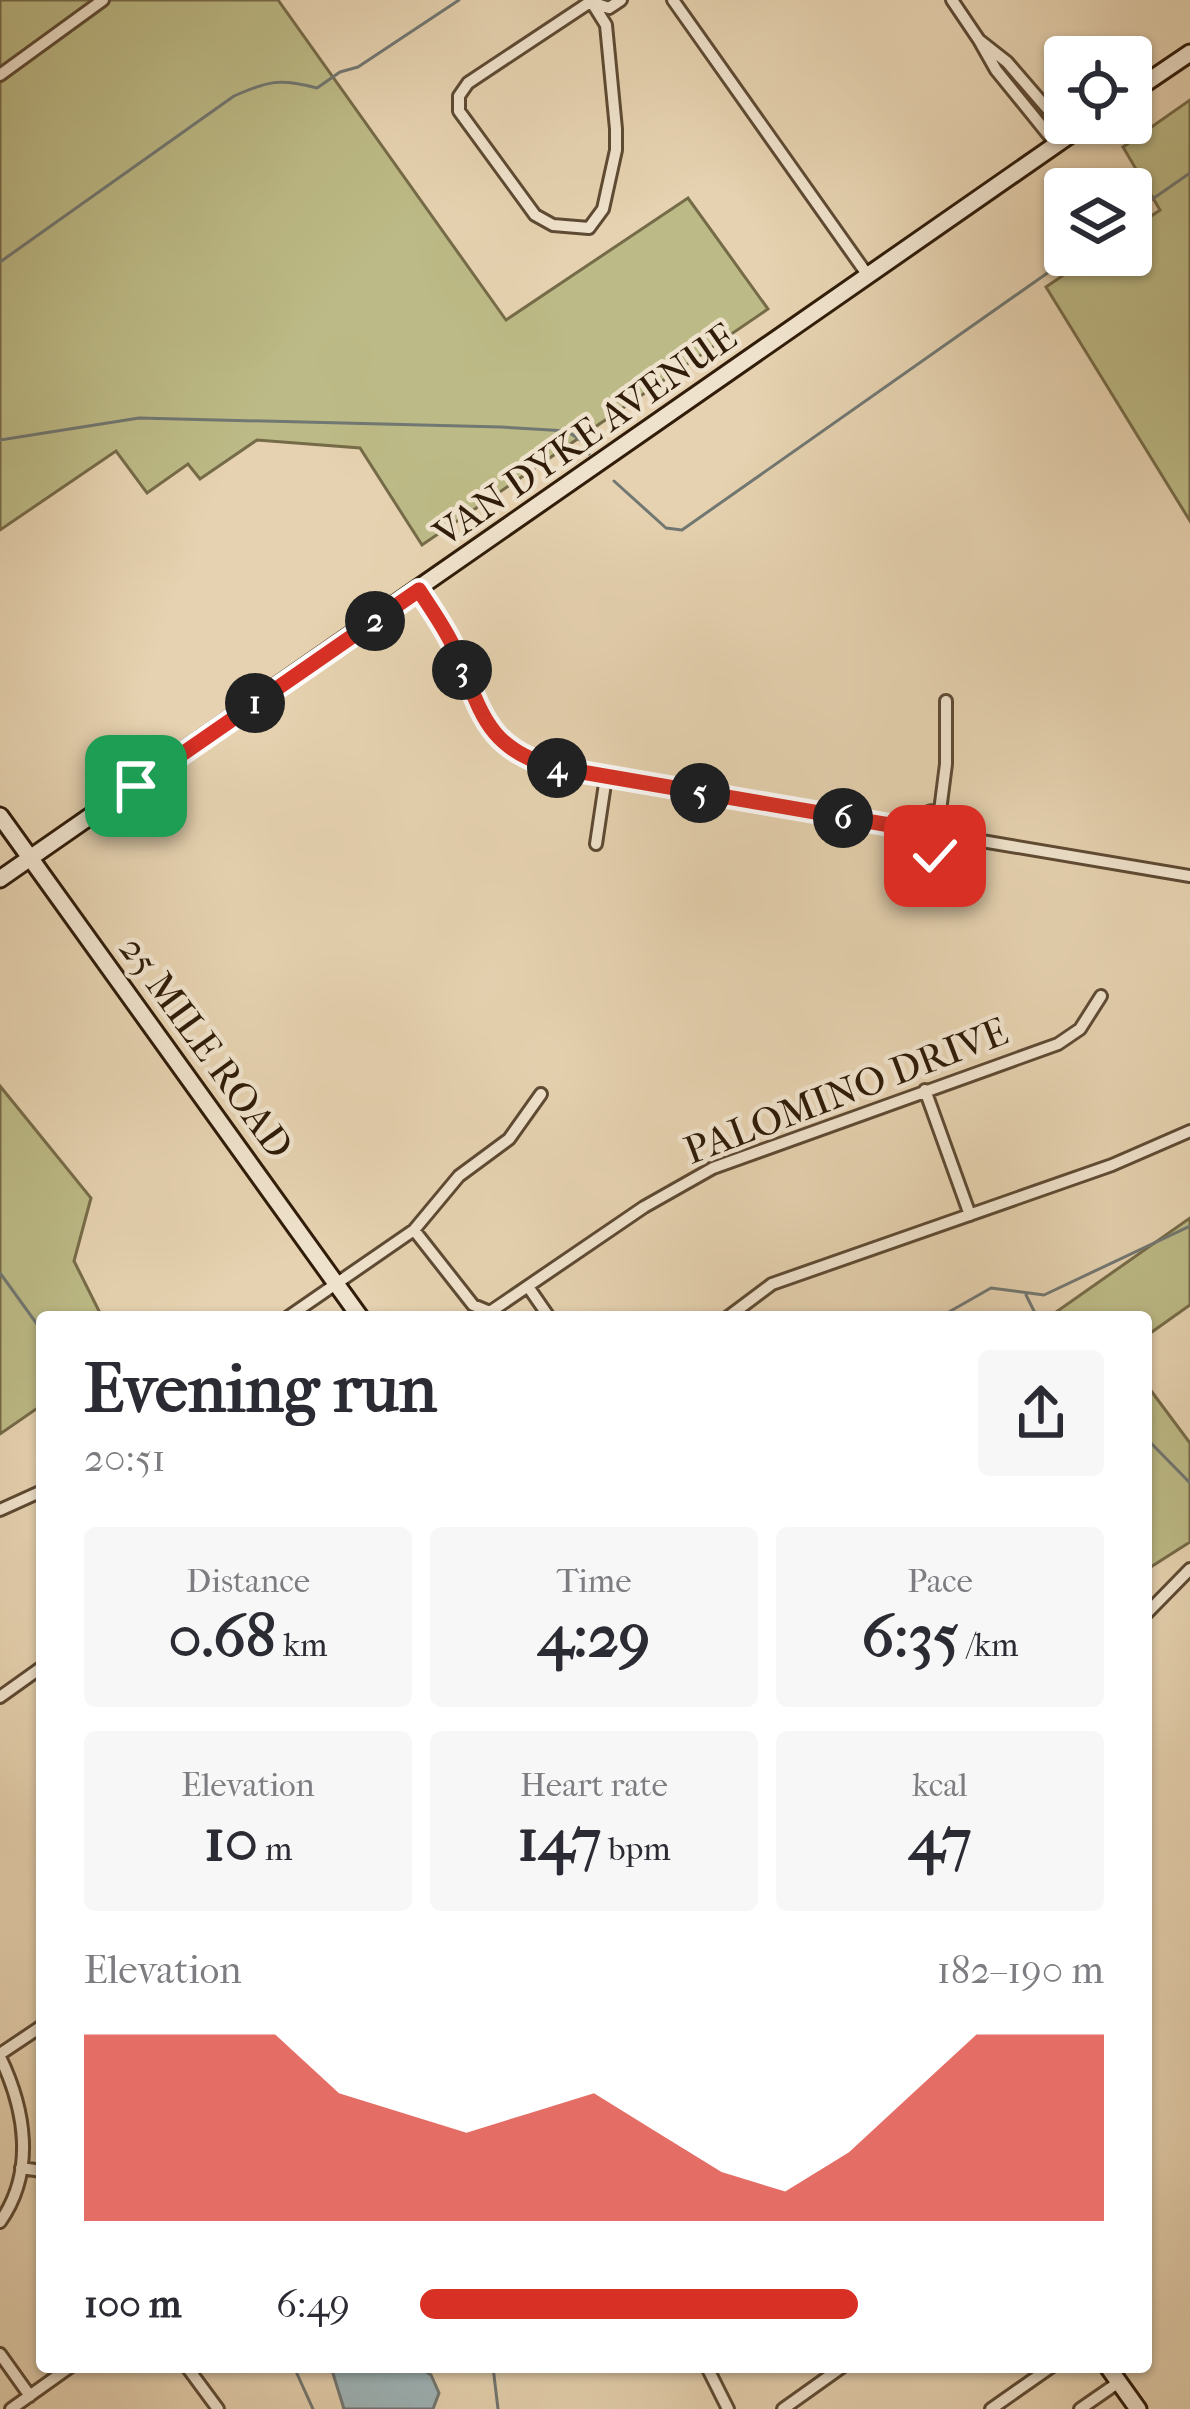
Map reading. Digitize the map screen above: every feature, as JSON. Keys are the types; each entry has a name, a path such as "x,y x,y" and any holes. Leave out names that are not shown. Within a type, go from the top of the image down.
{"main road":[{"path":"1152,79 1190,53"},
{"name":"VAN DYKE AVENUE","path":"0,879 1057,144"},
{"name":"25 MILE ROAD","path":"0,816 356,1311"},
{"path":"1112,2373 1138,2409"}],"street":[{"path":"0,75 103,0"},
{"path":"592,1 609,8 621,0"},
{"path":"673,0 869,278"},
{"path":"952,0 996,70 1044,122"},
{"path":"592,1 606,25 616,150 603,209 589,228 553,226 535,215 459,111 459,96 468,83 592,1"},
{"path":"979,40 1043,99 1030,109"},
{"path":"419,590 452,643 477,709 500,741 533,762 913,829"},
{"path":"940,811 946,701"},
{"path":"596,844 606,777"},
{"path":"930,856 915,843 913,829 926,814 940,811"},
{"path":"940,811 953,822 958,837"},
{"path":"930,856 949,850 958,837"},
{"path":"958,837 1190,876"},
{"path":"925,897 930,856"},
{"name":"PALOMINO DRIVE","path":"414,1230 482,1311 498,1309 644,1207 713,1168 1071,1037 1088,1020 1101,996"},
{"path":"925,1090 970,1215"},
{"path":"296,1311 414,1230 458,1176 509,1139 541,1094"},
{"path":"736,1311 772,1284 1112,1165 1190,1132"},
{"path":"529,1288 545,1311"},
{"path":"0,1510 36,1494"},
{"path":"1152,1607 1190,1569"},
{"path":"0,1697 36,1671"},
{"path":"0,2222 21,2168 20,2108 0,2056 36,2030"},
{"path":"21,2168 36,2170"},
{"path":"0,2354 30,2396"},
{"path":"11,2409 62,2373"},
{"path":"192,2373 218,2409"},
{"path":"710,2373 728,2409"},
{"path":"783,2409 834,2373"},
{"path":"991,2409 1042,2373"},
{"path":"1080,2409 1119,2382"}],"shaded area":[{"path":"0,0 278,0 506,320 688,198 768,309 422,545 360,448 257,440 200,479 188,464 147,493 116,451 0,530"},
{"path":"1190,100 1190,521 1046,287 1062,276 1152,276 1152,216 1160,210 1152,196 1152,168 1135,168 1123,147 1152,144 1152,127"},
{"path":"0,1086 91,1198 74,1261 99,1311 36,1311 36,1409 0,1434"},
{"path":"1190,1218 1190,1305 1152,1332 1152,1311 1058,1311"},
{"path":"1152,1392 1190,1443 1190,1542 1152,1566"}],"water":[{"path":"333,2373 428,2373 439,2393 433,2409 344,2409"}],"waterway":[{"path":"0,262 234,96 274,83 317,88 340,72 358,67 459,0"},
{"path":"1152,199 1190,173"},
{"path":"614,481 666,528 682,530 1044,275"},
{"path":"0,440 139,418 567,431 583,442 589,454"},
{"path":"951,1311 991,1288 1044,1295 1190,1226"},
{"path":"0,1273 36,1323"},
{"path":"1026,1295 1034,1311"},
{"path":"1152,1444 1190,1483"},
{"path":"297,2373 313,2409"},
{"path":"494,2373 498,2409"}],"route":[{"path":"136,786 419,590 452,643 487,725 500,741 533,762 913,829 918,847 935,856"}]}
